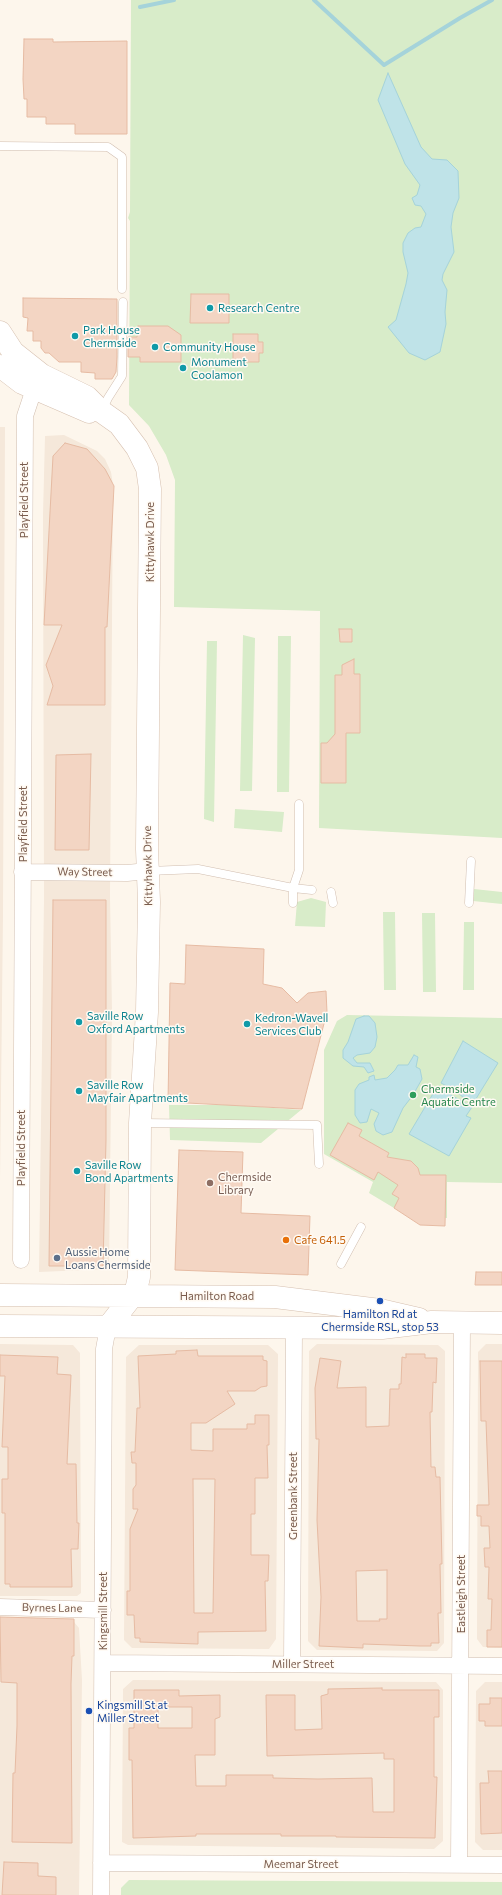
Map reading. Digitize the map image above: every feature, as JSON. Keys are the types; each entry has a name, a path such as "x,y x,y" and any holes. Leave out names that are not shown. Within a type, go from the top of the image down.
{"street":[{"name":"Kittyhawk Drive","path":"0,332 13,352 42,375 87,397 102,412 119,424 137,448 146,468 150,489 147,1012 140,1123 138,1277 136,1290 108,1327"},
{"path":"0,366 22,383 34,389 86,412 102,412"},
{"name":"Playfield Street","path":"20,1260 25,416 34,389"},
{"name":"Way Street","path":"22,872 127,874 148,871"},
{"name":"Hamilton Road","path":"0,1295 275,1297 380,1310 432,1322"},
{"name":"Hamilton Road","path":"0,1326 294,1329 382,1328 432,1322 502,1323"},
{"name":"Eastleigh Street","path":"459,1865 462,1323"},
{"name":"Kingsmill Street","path":"101,1895 104,1349 108,1327"},
{"name":"Greenbank Street","path":"292,1664 294,1329"},
{"name":"Byrnes Lane","path":"0,1607 103,1610"},
{"name":"Miller Street","path":"103,1663 502,1666"},
{"name":"Meemar Street","path":"101,1863 502,1865"}],"lane":[{"path":"0,146 108,147 122,157 122,289"},
{"path":"102,412 108,398 122,376 123,302"},
{"path":"293,903 293,888 299,870 299,804"},
{"path":"469,903 471,861"},
{"path":"148,871 198,870 293,888 312,890"},
{"path":"331,892 333,903"},
{"path":"140,1123 317,1125 319,1164"},
{"path":"341,1264 361,1227"}],"shaded area":[{"path":"0,427 5,427 3,914 0,1183"},
{"path":"64,435 97,451 105,459 111,472 113,485 110,896 112,1012 109,1269 39,1272 44,898 43,515 45,436"},
{"path":"0,1344 73,1345 80,1353 81,1593 77,1596 0,1596"},
{"path":"317,1344 438,1345 445,1351 444,1643 437,1651 317,1650 308,1641 309,1351"},
{"path":"486,1344 502,1344 502,1648 483,1647 477,1639 478,1352"},
{"path":"139,1345 268,1345 278,1354 276,1639 269,1649 132,1648 124,1640 126,1357"},
{"path":"0,1622 74,1622 79,1628 82,1680 79,1895 0,1895"},
{"path":"133,1680 436,1682 443,1690 443,1841 434,1849 128,1845 122,1842 123,1689"},
{"path":"485,1682 502,1682 502,1850 483,1850 475,1842 476,1691"}],"green space":[{"path":"131,0 502,0 502,838 319,828 320,611 174,607 175,480 166,455 149,426 129,405 130,221 128,218 130,212"},
{"path":"243,635 255,638 252,791 240,791"},
{"path":"278,636 291,636 289,792 277,792"},
{"path":"207,641 217,641 214,822 204,819"},
{"path":"235,809 284,812 282,832 234,828"},
{"path":"474,889 502,892 502,904 473,901"},
{"path":"311,898 326,902 325,927 295,926 297,902"},
{"path":"383,912 395,912 396,990 384,990"},
{"path":"422,913 435,913 436,992 423,992"},
{"path":"464,922 474,922 474,990 463,990"},
{"name":"Chermside Aquatic Centre","path":"347,1015 502,1018 502,1183 447,1182 447,1218 409,1217 369,1193 373,1182 324,1154 324,1050 337,1021"},
{"path":"169,1105 233,1105 301,1110 261,1143 170,1140"},
{"path":"129,1880 502,1882 502,1895 121,1895 121,1888"}],"water":[{"path":"388,73 421,147 432,159 447,160 458,171 459,198 453,213 451,227 454,252 443,274 442,280 447,290 445,312 446,324 440,352 425,360 409,353 388,327 396,320 408,273 403,252 403,243 408,233 415,228 421,227 426,214 421,206 415,205 412,198 417,195 420,185 405,164 378,100"},
{"path":"369,1016 375,1023 377,1037 375,1047 370,1053 357,1055 353,1058 357,1063 370,1063 374,1071 368,1073 364,1067 353,1066 343,1058 343,1050 348,1042 356,1019"},
{"path":"463,1041 498,1063 474,1102 465,1099 456,1091 441,1083"},
{"path":"414,1055 418,1057 416,1067 420,1069 422,1079 413,1095 403,1108 392,1132 383,1135 376,1131 374,1124 379,1113 371,1109 367,1122 360,1123 355,1115 355,1090 359,1084 369,1080 369,1077 374,1075 375,1080 387,1078 398,1065 408,1065"},
{"path":"437,1087 472,1107 466,1116 471,1118 449,1156 409,1134"}],"building":[{"path":"24,39 53,39 53,42 127,41 127,134 75,134 75,124 46,124 46,117 27,117 27,99 24,99 23,79"},
{"name":"Research Centre","path":"191,294 229,294 229,323 190,323"},
{"name":"Park House Chermside","path":"23,298 117,299 117,357 116,372 112,379 95,379 95,373 81,372 81,362 59,362 49,353 45,353 41,348 41,341 33,341 33,331 27,331 28,318 23,317"},
{"name":"Community House","path":"138,326 168,326 181,335 181,362 140,362 140,357 128,357 128,337 137,337"},
{"name":"Community House","path":"233,334 258,334 258,342 263,342 263,353 259,353 259,362 233,362"},
{"path":"65,443 87,449 105,469 114,486 107,627 105,627 105,705 47,705 53,686 46,665 62,625 44,625 53,456"},
{"path":"339,629 352,629 352,642 340,642"},
{"path":"354,659 354,674 360,674 360,733 346,733 346,783 321,783 321,743 327,743 335,734 335,675 342,675 342,665"},
{"path":"91,754 89,850 55,850 56,755"},
{"path":"53,900 106,900 106,1140 103,1266 49,1266"},
{"name":"Kedron-Wavell Services Club","path":"186,945 264,949 263,984 282,988 297,1003 308,993 326,991 327,1012 302,1109 168,1102 170,983 185,984"},
{"path":"348,1123 362,1130 359,1136 389,1153 387,1157 411,1161 418,1168 420,1175 446,1175 445,1226 420,1225 394,1208 399,1198 392,1194 398,1185 378,1172 374,1180 330,1155"},
{"name":"Chermside Library","path":"179,1150 243,1152 241,1213 310,1216 308,1275 175,1270"},
{"path":"476,1272 502,1272 502,1285 475,1285"},
{"path":"197,1350 198,1356 263,1356 263,1360 267,1361 267,1386 261,1387 255,1391 227,1391 235,1404 206,1423 191,1423 191,1450 213,1451 213,1429 247,1429 247,1424 255,1424 255,1415 269,1415 269,1445 267,1445 268,1478 255,1478 255,1514 251,1514 251,1555 269,1555 268,1581 265,1581 266,1631 198,1632 198,1644 140,1642 140,1638 135,1638 134,1615 127,1615 127,1591 130,1591 130,1529 138,1509 133,1509 133,1489 136,1485 136,1463 132,1463 131,1452 135,1452 137,1408 140,1408 138,1356 176,1354 176,1351","holes":["193,1479 215,1479 213,1613 194,1613"]},
{"path":"406,1354 425,1354 425,1358 437,1358 436,1383 433,1382 432,1412 430,1412 431,1467 435,1467 436,1477 440,1477 442,1564 440,1564 441,1613 438,1613 439,1643 431,1643 431,1646 363,1644 363,1648 319,1646 321,1597 317,1520 319,1439 316,1439 315,1388 320,1358 341,1361 337,1388 366,1387 366,1427 389,1426 390,1389 399,1389 399,1384 401,1384 402,1357 406,1358","holes":["387,1570 387,1619 379,1619 380,1621 357,1621 356,1571"]},
{"path":"0,1355 58,1357 57,1374 71,1375 67,1464 76,1464 77,1523 79,1523 78,1549 71,1549 72,1587 10,1587 10,1584 5,1584 5,1513 2,1513 2,1479 8,1479 8,1447 2,1447 5,1376 0,1376"},
{"path":"480,1361 502,1361 502,1647 487,1647 487,1630 491,1630 492,1599 488,1599 489,1567 485,1567 484,1548 490,1548 489,1526 481,1526 481,1516 477,1516 477,1505 489,1505 486,1421 481,1421"},
{"path":"0,1617 74,1619 74,1656 72,1656 71,1684 72,1843 12,1842 13,1773 15,1773 17,1726 17,1683 1,1682"},
{"path":"382,1688 382,1690 439,1690 439,1717 434,1717 434,1777 437,1777 435,1838 281,1836 281,1834 196,1834 196,1836 133,1838 132,1760 129,1760 129,1728 134,1728 134,1690 179,1690 179,1696 220,1695 220,1717 215,1719 215,1755 195,1755 196,1786 226,1786 226,1775 273,1775 273,1778 318,1779 372,1778 373,1812 394,1812 394,1759 384,1759 384,1753 267,1756 266,1695 295,1695 295,1730 322,1729 321,1696 328,1694 328,1689","holes":["158,1707 192,1707 192,1728 158,1728"]},
{"path":"490,1698 502,1698 502,1726 485,1726 485,1721 479,1721 479,1704 490,1704"},
{"path":"488,1771 502,1771 502,1833 481,1834 480,1783 489,1783"},
{"path":"4,1862 38,1863 38,1876 56,1877 56,1895 2,1895"}],"waterway":[{"path":"140,7 174,0"},
{"path":"314,0 384,65 492,0"}],"place":[{"name":"Research Centre","path":"210,308"},
{"name":"Park House Chermside","path":"75,336"},
{"name":"Community House","path":"155,347"},
{"name":"Monument Coolamon","path":"183,368"},
{"name":"Saville Row Oxford Apartments","path":"79,1022"},
{"name":"Kedron-Wavell Services Club","path":"247,1024"},
{"name":"Saville Row Mayfair Apartments","path":"79,1091"},
{"name":"Chermside Aquatic Centre","path":"413,1095"},
{"name":"Saville Row Bond Apartments","path":"77,1171"},
{"name":"Chermside Library","path":"210,1183"},
{"name":"Cafe 641.5","path":"286,1240"},
{"name":"Aussie Home Loans Chermside","path":"57,1258"},
{"name":"Hamilton Rd at Chermside RSL, stop 53","path":"380,1301"},
{"name":"Kingsmill St at Miller Street","path":"89,1711"}]}
